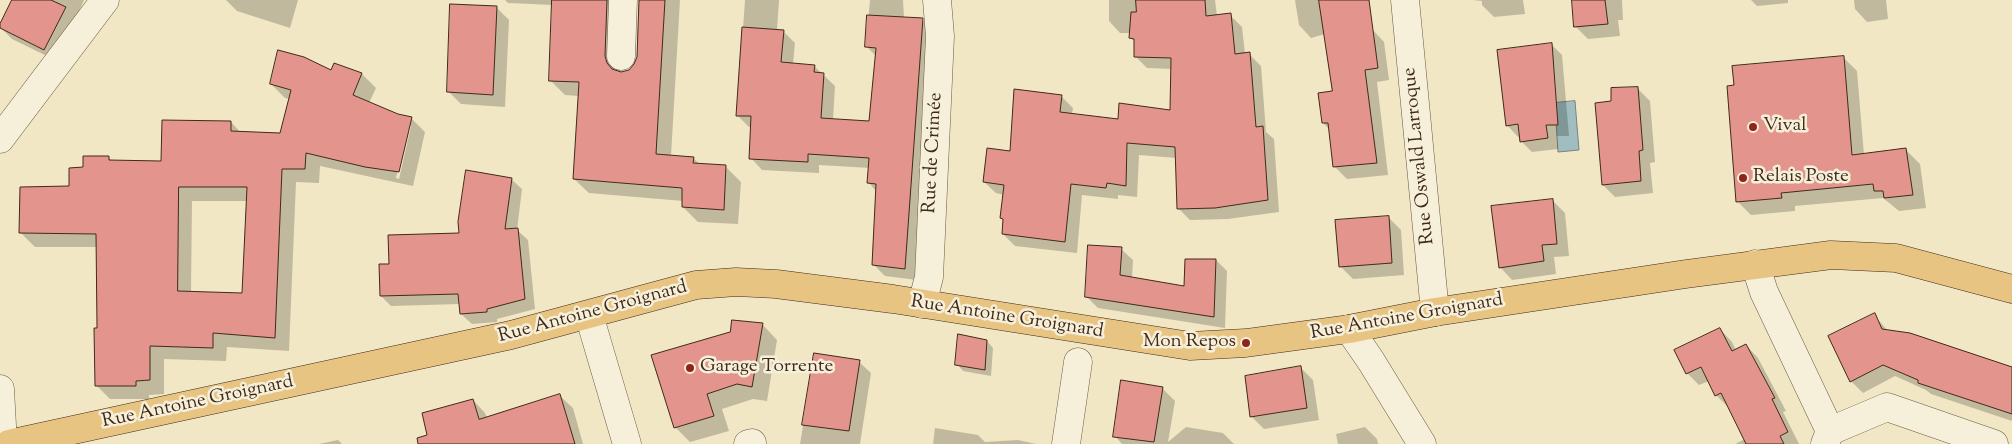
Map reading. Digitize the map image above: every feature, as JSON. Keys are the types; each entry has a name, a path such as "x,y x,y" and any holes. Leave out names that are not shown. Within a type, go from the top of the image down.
{"main road":[{"name":"Rue Antoine Groignard","path":"9,444 511,335 696,285 736,282 776,284 922,304 1190,346 1246,343 1348,329 1435,312 1755,264 1831,255 1896,258 2012,289"}],"street":[{"path":"0,139 105,0"},
{"path":"621,56 623,0"},
{"name":"Rue de Crimée","path":"922,304 928,277 940,36 937,0"},
{"name":"Rue Oswald Larroque","path":"1404,0 1435,312"},
{"path":"1755,264 1764,292 1828,438 1887,407 1994,444"},
{"path":"589,315 627,444"},
{"path":"1348,329 1371,361 1422,444"},
{"path":"1066,444 1078,362"},
{"path":"0,389 3,444"}],"water":[{"path":"1575,101 1579,150 1558,152 1555,103"}],"building":[{"path":"12,0 51,0 66,7 44,50 0,28 0,24"},
{"path":"552,0 607,0 605,56 607,63 612,69 621,72 629,70 637,57 639,0 665,0 656,154 694,157 693,163 726,165 724,210 682,207 682,188 573,179 579,82 549,81"},
{"path":"1136,0 1205,0 1206,16 1231,13 1235,54 1250,52 1256,127 1263,126 1268,200 1215,208 1177,209 1175,147 1127,143 1126,186 1107,183 1106,188 1071,184 1065,242 1002,234 1003,219 1000,218 1004,185 983,182 987,148 1010,151 1014,89 1062,95 1060,112 1118,119 1119,103 1170,110 1171,58 1134,57 1134,39 1129,38 1131,12 1136,12"},
{"path":"1319,0 1369,0 1378,68 1365,70 1377,163 1333,167 1328,123 1322,123 1318,93 1332,91"},
{"path":"1572,0 1605,0 1608,24 1574,27"},
{"path":"450,4 497,6 493,95 447,92"},
{"path":"867,15 923,18 905,269 872,265 876,184 867,183 869,158 808,154 808,162 749,159 751,116 736,116 742,27 784,30 781,62 815,65 814,72 824,73 821,118 869,121 876,48 865,47"},
{"path":"1552,43 1558,125 1546,125 1548,138 1520,142 1518,124 1506,126 1497,50"},
{"path":"278,50 304,57 331,70 334,63 362,73 353,95 398,114 412,117 399,172 365,167 306,153 305,169 282,169 275,338 213,333 213,348 150,346 150,380 136,381 136,386 95,386 94,328 97,328 96,234 19,233 20,187 69,186 69,168 83,167 83,156 109,156 109,160 161,161 162,120 231,121 231,131 280,133 291,90 270,84","holes":["179,187 247,187 242,293 178,291"]},
{"path":"1844,56 1852,155 1906,148 1913,195 1884,198 1883,191 1874,191 1873,184 1781,193 1782,198 1736,202 1727,86 1734,85 1732,66"},
{"path":"1638,87 1643,150 1639,151 1641,181 1602,185 1595,103 1611,101 1611,88"},
{"path":"466,170 512,178 505,229 518,228 525,299 487,309 487,312 460,314 458,294 380,296 379,264 389,264 388,235 459,233 458,222"},
{"path":"1553,199 1557,244 1542,245 1544,261 1499,268 1491,206"},
{"path":"1389,216 1392,263 1339,267 1335,220"},
{"path":"1088,245 1122,247 1120,275 1184,286 1185,259 1216,259 1214,317 1085,297"},
{"path":"1875,313 1882,329 1910,333 2012,367 2012,414 1918,383 1918,380 1883,365 1850,382 1828,336"},
{"name":"Garage Torrente","path":"732,320 763,323 752,387 737,384 707,394 714,416 674,428 651,355 730,332"},
{"path":"1720,328 1732,351 1746,344 1775,398 1772,399 1788,432 1780,436 1784,444 1746,444 1721,393 1715,396 1701,367 1686,374 1674,350"},
{"path":"958,334 987,340 985,370 955,365"},
{"path":"814,353 860,360 849,431 802,425"},
{"path":"1301,366 1307,408 1250,417 1245,376"},
{"path":"1121,380 1163,387 1154,442 1113,437"},
{"path":"560,394 575,444 418,444 417,438 427,435 422,413 473,399 479,419"}],"place":[{"name":"Vival","path":"1753,127"},
{"name":"Relais Poste","path":"1743,178"},
{"name":"Mon Repos","path":"1246,343"},
{"name":"Garage Torrente","path":"690,368"}]}
